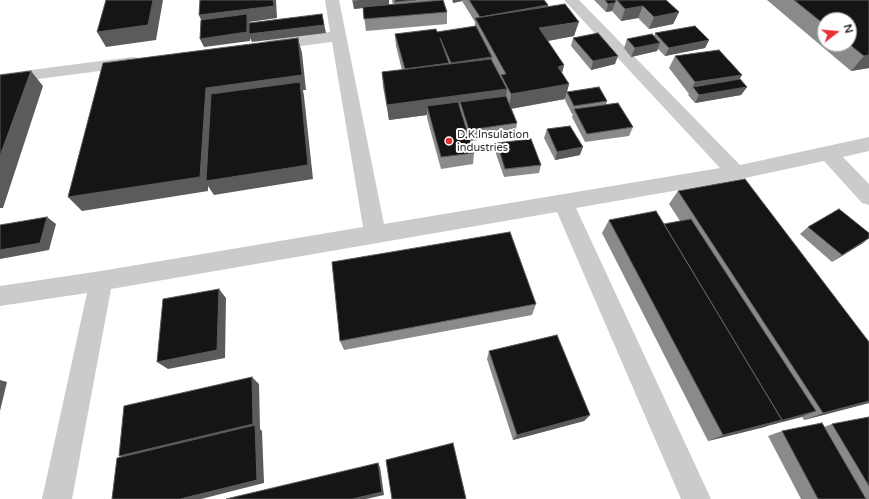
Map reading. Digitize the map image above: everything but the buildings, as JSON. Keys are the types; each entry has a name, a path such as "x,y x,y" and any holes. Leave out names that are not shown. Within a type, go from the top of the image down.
{"street":[{"path":"332,0 375,234"},
{"path":"571,0 736,173"},
{"path":"252,47 339,36"},
{"path":"0,79 150,60"},
{"path":"0,296 101,281 736,173 829,154 869,144"},
{"path":"829,154 869,197"},
{"path":"563,202 696,499"},
{"path":"57,499 101,281"}],"place":[{"name":"D.K.Insulation industries","path":"449,141"}]}
